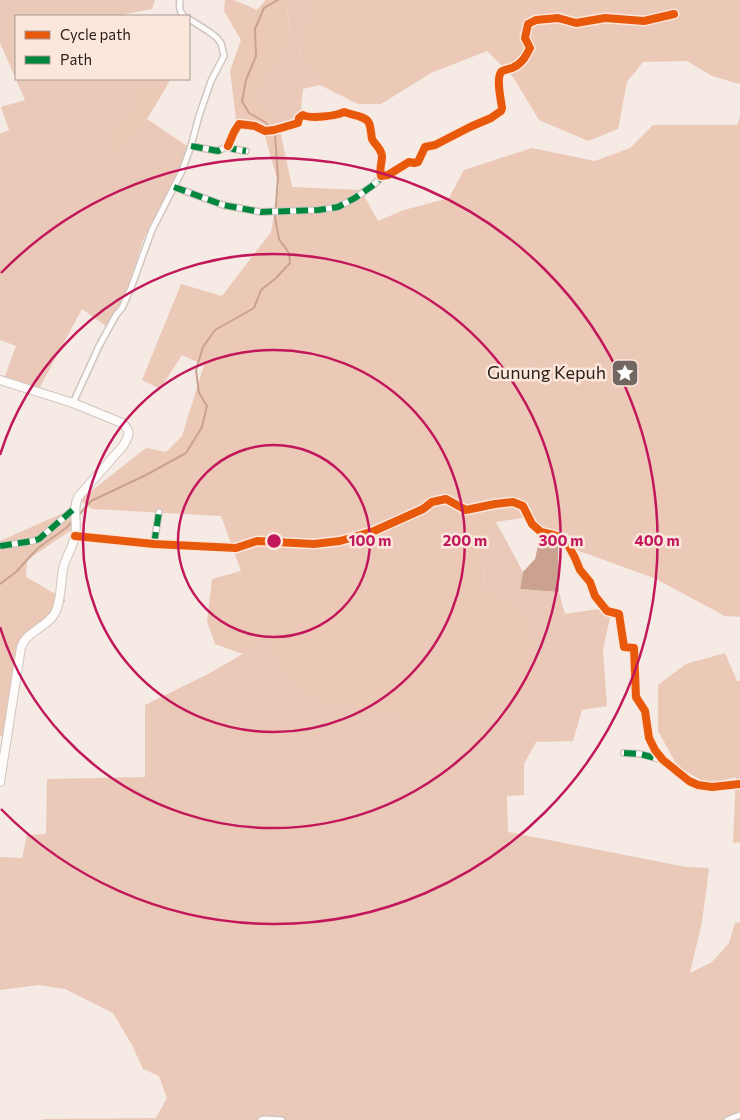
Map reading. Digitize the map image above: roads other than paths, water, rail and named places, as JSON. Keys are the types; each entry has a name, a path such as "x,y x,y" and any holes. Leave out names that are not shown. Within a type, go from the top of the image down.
{"main road":[{"path":"0,380 73,403 122,423 129,433 123,446 78,497 75,509 75,536 64,565 59,602 55,613 31,634 21,647 0,782"}],"street":[{"path":"180,0 180,11 183,15"},
{"path":"174,187 230,207 261,212 319,210 338,207 355,198 383,176 409,162 418,162 425,147 435,145 470,126 491,118 501,111 498,89 500,74 502,71 514,68 524,59 530,48 525,38 528,24 536,20 558,18 576,23 605,18 644,21 674,14"},
{"path":"73,403 99,346 116,315 122,308 152,230 182,171 192,146 199,116 211,81 221,62 224,52 221,43 208,30 190,21"},
{"path":"192,146 218,151 228,146 239,124 255,126 264,131 274,130 298,123 299,118 303,115 316,117 344,112 364,117 369,124 373,140 382,153 380,173 383,176"},
{"path":"228,146 233,149 246,151"},
{"path":"75,536 154,544 236,548 257,541 314,544 340,541 374,531 415,514 432,502 446,500 466,510 513,502 523,506 532,524 541,532 565,539 580,570 590,582 595,596 607,611 619,614 624,647 634,648 636,697 645,711 649,738 663,760 689,781 698,785 712,787 740,784"},
{"path":"0,546 40,539 75,509"},
{"path":"154,544 159,512"},
{"path":"624,753 640,754 663,760"},
{"path":"727,1120 740,1115"},
{"path":"261,1120 282,1120"}],"waterway":[{"path":"78,516 91,501 146,475 186,453 202,427 207,406 199,393 196,370 203,347 215,330 254,308 261,290 290,263 289,253 279,239 275,218 278,177 275,135 265,122 249,113 242,101 246,80 256,56 255,29 264,8 278,0"},
{"path":"0,584 16,572 38,548 73,521"}],"place":[{"name":"Gunung Kepuh","path":"625,373"}]}
